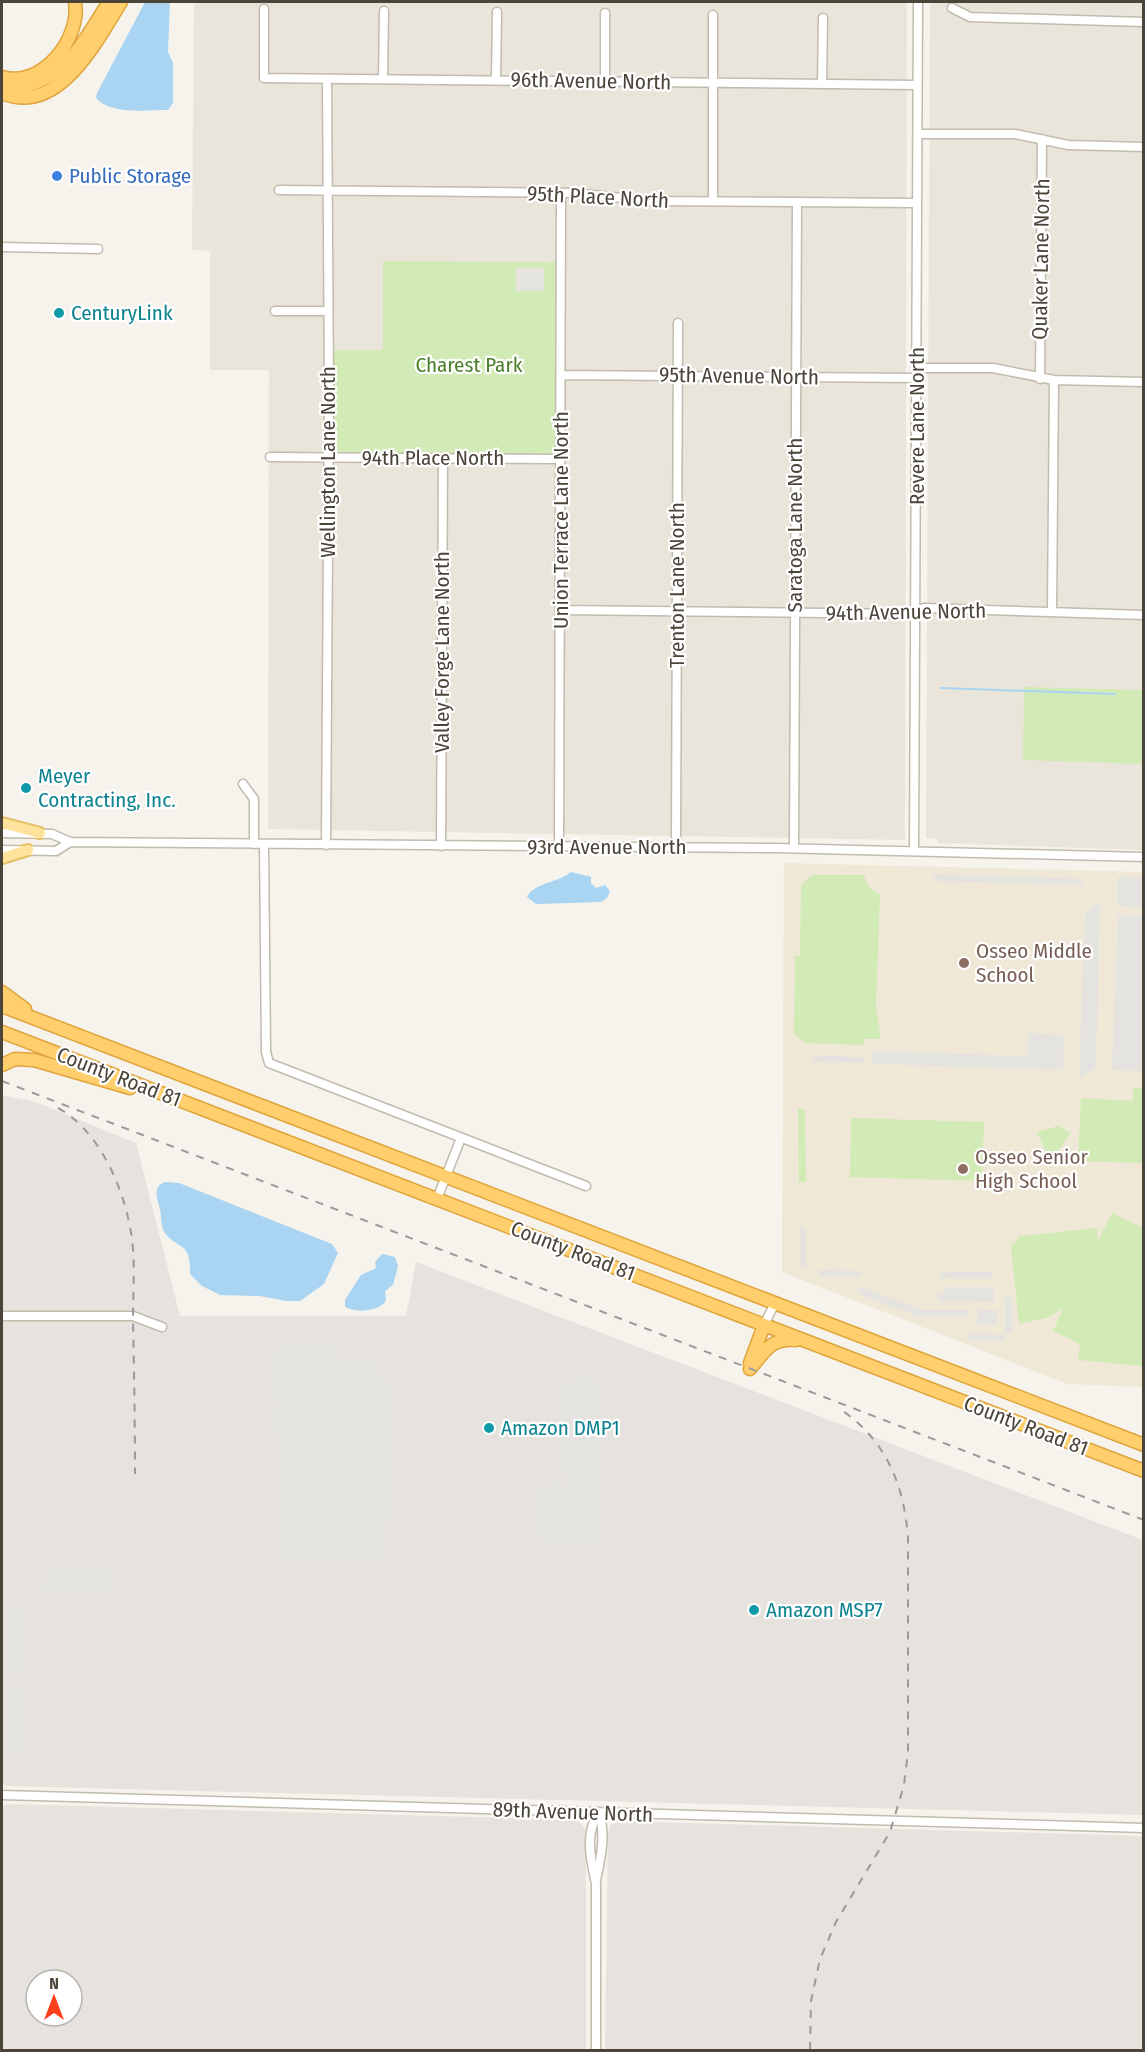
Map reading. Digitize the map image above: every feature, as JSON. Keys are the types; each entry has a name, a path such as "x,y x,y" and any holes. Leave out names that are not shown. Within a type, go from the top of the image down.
{"highway":[{"path":"2,77 27,76 44,68 55,58 71,32 75,2"},
{"path":"2,91 38,83 64,67 109,2"},
{"path":"2,91 16,98 36,95 64,80 81,63 121,2"},
{"path":"2,992 21,1007 108,1046"},
{"name":"County Road 81","path":"2,1006 1143,1445"},
{"name":"County Road 81","path":"2,1032 1143,1471"},
{"path":"2,1065 15,1059 34,1060 181,1100"},
{"path":"764,1325 750,1359 750,1369 769,1344 787,1340 806,1342"}],"main road":[{"path":"2,823 40,833"},
{"path":"2,858 28,850"}],"street":[{"name":"Revere Lane North","path":"914,851 918,2"},
{"path":"951,8 970,17 1143,22"},
{"name":"96th Avenue North","path":"264,9 264,78 917,85"},
{"path":"383,79 384,11"},
{"path":"496,12 496,80"},
{"path":"605,13 605,81"},
{"path":"713,15 713,201"},
{"path":"822,84 823,18"},
{"name":"Wellington Lane North","path":"326,845 327,79"},
{"path":"918,134 1015,134 1078,146 1143,147"},
{"name":"Quaker Lane North","path":"1040,378 1042,139"},
{"name":"95th Place North","path":"279,190 561,193 650,201 917,203"},
{"name":"Union Terrace Lane North","path":"559,846 561,193"},
{"name":"Saratoga Lane North","path":"794,848 796,202"},
{"path":"2,248 98,249"},
{"path":"275,311 326,311"},
{"name":"Trenton Lane North","path":"676,847 678,323"},
{"name":"95th Avenue North","path":"561,375 796,377 993,369 1054,380 1143,382"},
{"path":"1052,612 1054,380"},
{"name":"94th Place North","path":"270,457 561,459"},
{"name":"Valley Forge Lane North","path":"441,846 443,458"},
{"name":"94th Avenue North","path":"560,610 906,614 924,608 1143,615"},
{"path":"243,784 255,799 259,844 266,1052 269,1063 586,1186"},
{"name":"93rd Avenue North","path":"2,833 52,834 70,842 794,848 1143,857"},
{"name":"93rd Avenue North","path":"2,850 56,851 70,842"},
{"path":"437,1200 461,1138"},
{"path":"764,1325 775,1303"},
{"path":"2,1316 133,1316 162,1327"},
{"name":"89th Avenue North","path":"2,1795 1143,1828"},
{"path":"596,2050 596,1884 602,1858 602,1824 599,1812"}],"shaded area":[{"path":"194,2 907,2 905,840 268,829 269,370 210,370 210,251 192,250"},
{"path":"930,2 1143,2 1143,850 938,843 937,839 926,838"},
{"path":"516,268 544,268 544,291 516,291"},
{"path":"784,863 1143,872 1143,1387 1068,1384 782,1272"},
{"path":"936,874 1084,879 1081,885 932,881"},
{"path":"1117,877 1143,878 1143,907 1117,906"},
{"path":"1100,900 1096,1068 1079,1079 1085,913"},
{"path":"1118,915 1143,916 1144,1069 1141,1071 1112,1070"},
{"path":"1028,1033 1064,1035 1063,1070 872,1064 873,1051 1027,1056"},
{"path":"814,1055 863,1057 863,1063 813,1062"},
{"path":"2,1095 36,1102 136,1143 180,1316 406,1316 416,1262 1143,1540 1143,1815 6,1786 2,1782"},
{"path":"800,1227 806,1227 806,1266 799,1266"},
{"path":"819,1270 862,1271 862,1277 819,1277"},
{"path":"940,1271 993,1272 993,1279 940,1278"},
{"path":"859,1286 921,1310 968,1310 968,1317 919,1317 857,1293"},
{"path":"944,1287 993,1287 994,1302 938,1301 938,1294 944,1294"},
{"path":"1005,1297 1012,1297 1012,1333 1005,1333"},
{"path":"977,1310 997,1310 997,1325 977,1325"},
{"path":"969,1334 1005,1335 1005,1341 969,1341"},
{"path":"339,1342 340,1360 374,1359 386,1379 394,1385 395,1521 393,1524 387,1522 387,1560 275,1559 273,1352 279,1351 280,1343"},
{"path":"594,1377 595,1384 605,1384 606,1540 599,1540 598,1548 545,1548 544,1541 536,1540 536,1488 546,1488 546,1480 562,1480 563,1487 566,1486 566,1476 559,1476 558,1387 565,1386 565,1378"},
{"path":"117,1566 118,1594 36,1595 36,1590 49,1580 49,1567"},
{"path":"5,1602 26,1606 27,1672 5,1672"},
{"path":"5,1689 27,1689 28,1758 6,1758"},
{"path":"120,1758 120,1764 29,1765 29,1759"},
{"path":"8,1804 578,1820 586,1830 586,2050 2,2050 2,1807"},
{"path":"618,1821 1143,1836 1143,2050 605,2050 608,1836 610,1826"}],"green space":[{"name":"Charest Park","path":"383,261 557,262 556,454 333,453 334,350 383,350"},
{"path":"1024,687 1143,690 1143,764 1023,760"},
{"path":"812,875 864,875 868,886 880,895 876,1007 881,1039 864,1039 863,1045 804,1043 794,1033 795,956 800,956 801,885"},
{"path":"1133,1088 1143,1089 1143,1163 1078,1161 1081,1098 1133,1101"},
{"path":"798,1109 805,1109 806,1182 799,1182"},
{"path":"851,1118 984,1122 982,1181 850,1177"},
{"path":"1058,1126 1071,1133 1059,1150 1058,1156 1047,1155 1037,1132"},
{"path":"1112,1213 1143,1228 1143,1366 1078,1360 1080,1344 1053,1331 1063,1309 1046,1318 1019,1324 1011,1247 1020,1236 1097,1228 1098,1241"}],"water":[{"path":"145,2 170,2 168,52 173,63 173,103 168,110 120,109 111,107 96,98"},
{"path":"571,872 591,877 591,883 596,888 605,885 610,891 607,898 601,902 536,904 527,897 535,888"},
{"path":"165,1182 179,1183 332,1244 338,1253 324,1284 300,1301 260,1296 220,1295 202,1286 190,1274 186,1251 170,1239 162,1227 156,1194 158,1187"},
{"path":"382,1254 395,1257 398,1266 393,1285 385,1291 386,1301 382,1305 367,1310 345,1307 345,1300 361,1275 376,1268 375,1262"}],"waterway":[{"path":"941,688 1115,694"}],"railway":[{"path":"2,1081 1144,1520"},
{"path":"58,1108 85,1130 106,1160 121,1193 130,1227 134,1261 135,1474"},
{"path":"810,2050 811,2001 820,1959 836,1922 890,1832 904,1785 908,1752 908,1538 906,1518 897,1482 881,1449 856,1421 840,1409"}],"place":[{"name":"Public Storage","path":"57,176"},
{"name":"CenturyLink","path":"59,313"},
{"name":"Meyer Contracting, Inc.","path":"26,788"},
{"name":"Osseo Middle School","path":"964,963"},
{"name":"Osseo Senior High School","path":"963,1169"},
{"name":"Amazon DMP1","path":"489,1428"},
{"name":"Amazon MSP7","path":"754,1610"}]}
